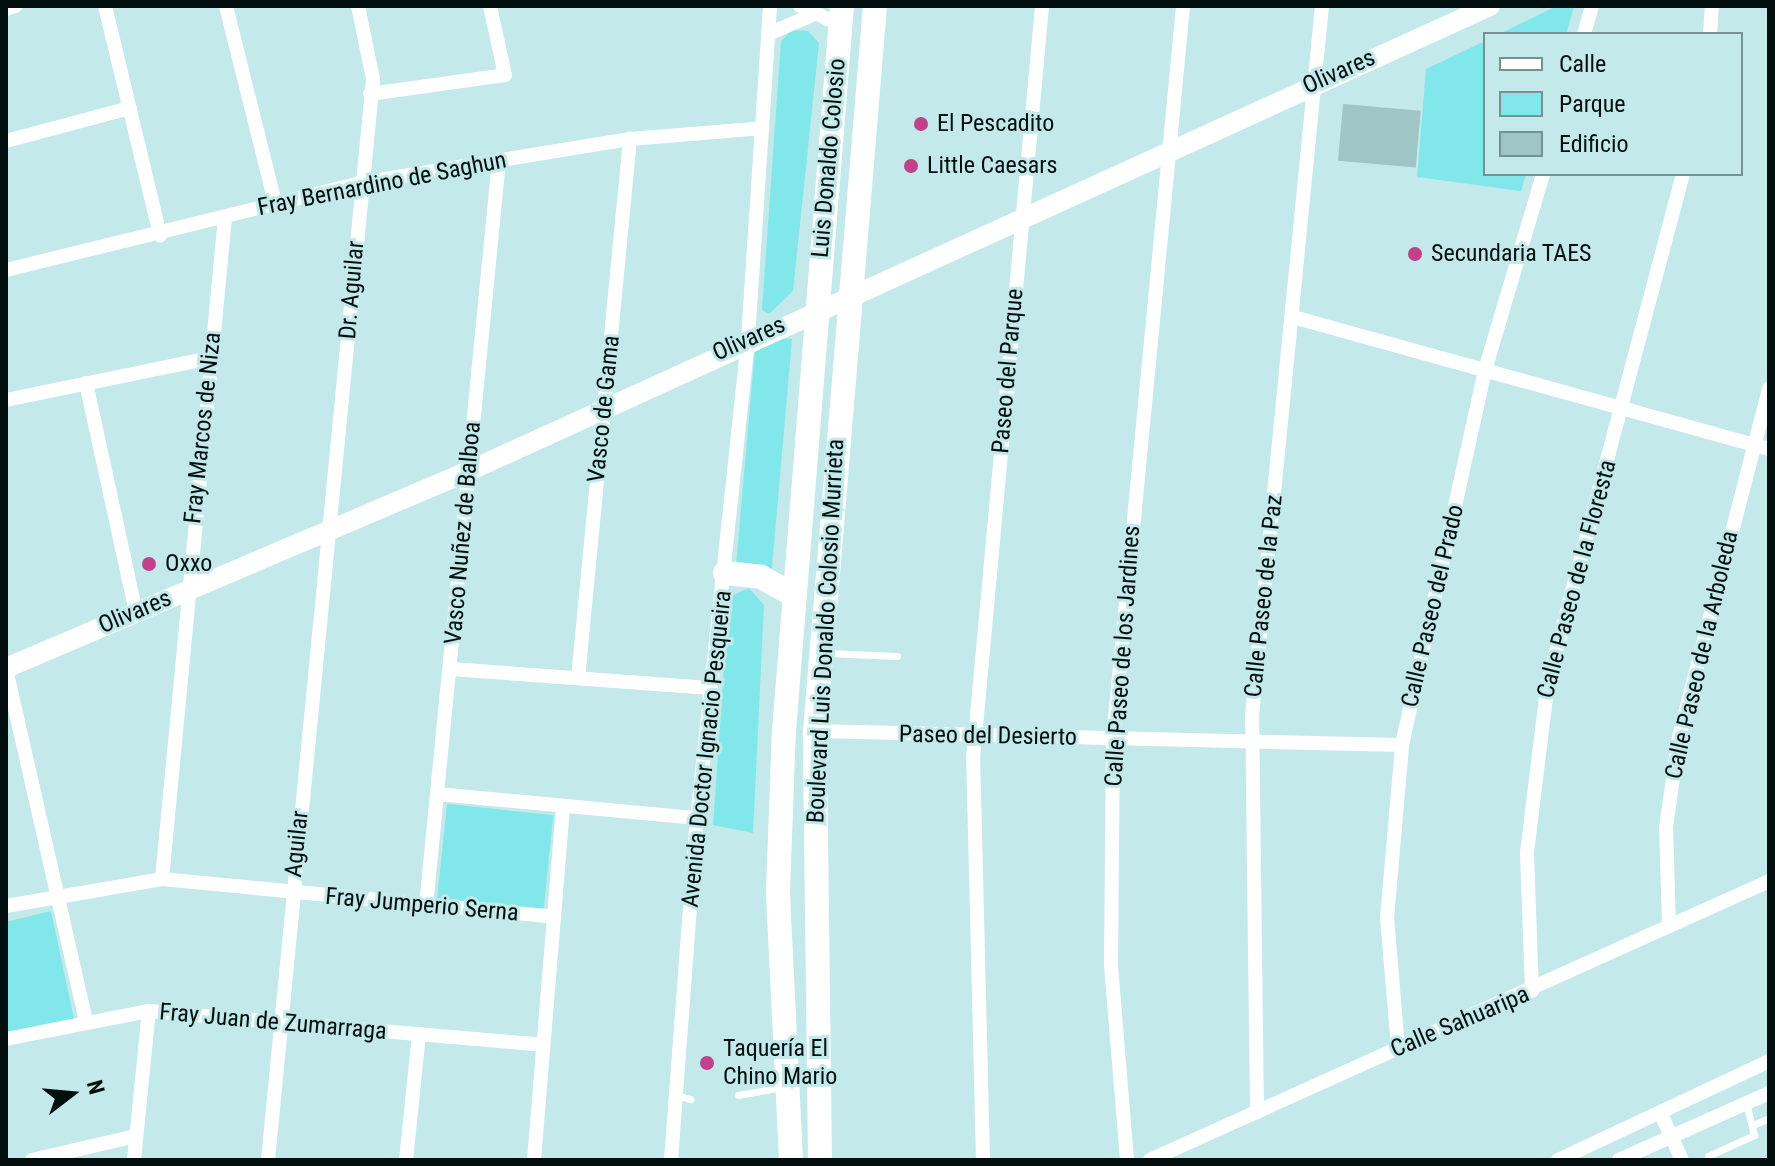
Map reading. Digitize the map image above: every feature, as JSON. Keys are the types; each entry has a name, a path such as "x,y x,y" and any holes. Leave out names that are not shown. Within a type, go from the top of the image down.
{"main road":[{"name":"Luis Donaldo Colosio","path":"848,295 875,6"},
{"name":"Olivares","path":"6,668 469,471 748,338 1478,9"},
{"name":"Luis Donaldo Colosio","path":"815,309 841,15"},
{"path":"823,229 852,242"},
{"name":"Boulevard Luis Donaldo Colosio Murrieta","path":"820,1160 815,731 848,295"},
{"name":"Boulevard Luis Donaldo Colosio Murrieta","path":"791,1160 778,891 790,593 815,309"},
{"path":"725,573 761,577 790,593"}],"street":[{"path":"6,9 16,6"},
{"path":"105,6 160,235"},
{"path":"226,6 275,203"},
{"name":"Dr. Aguilar","path":"332,529 373,70 358,6"},
{"path":"370,94 505,75 490,6"},
{"name":"Avenida Doctor Ignacio Pesqueira","path":"671,1160 683,1097 697,818 748,338 770,6"},
{"name":"Paseo del Parque","path":"983,1160 975,735 1042,6"},
{"name":"Calle Paseo de los Jardines","path":"1127,1160 1111,965 1113,739 1165,152 1183,6"},
{"name":"Calle Paseo de la Paz","path":"1257,1112 1251,744 1322,6"},
{"path":"1585,32 1592,6"},
{"path":"1710,32 1712,6"},
{"path":"768,34 805,11 841,15"},
{"path":"6,141 130,108"},
{"name":"Fray Bernardino de Saghun","path":"6,270 160,235 361,183 630,139 763,128"},
{"name":"Vasco de Gama","path":"578,678 630,139"},
{"name":"Vasco Nuñez de Balboa","path":"426,906 499,160"},
{"name":"Calle Paseo del Prado","path":"1398,1048 1387,918 1402,745 1485,370 1542,176"},
{"name":"Calle Paseo de la Floresta","path":"1532,991 1527,852 1539,735 1682,176"},
{"name":"Fray Marcos de Niza","path":"162,879 186,591 225,217"},
{"path":"1293,317 1769,449"},
{"path":"6,400 210,358"},
{"path":"86,383 136,612"},
{"name":"Calle Paseo de la Arboleda","path":"1669,926 1666,827 1677,749 1769,388"},
{"name":"Aguilar","path":"268,1160 292,893 332,529"},
{"path":"6,668 60,895 86,1022"},
{"path":"451,669 710,688"},
{"name":"Paseo del Desierto","path":"815,731 1251,744 1402,745"},
{"path":"437,794 697,818"},
{"path":"534,1160 563,807"},
{"name":"Fray Jumperio Serna","path":"6,906 162,879 554,917"},
{"name":"Calle Sahuaripa","path":"1150,1160 1532,991 1769,881"},
{"path":"134,1160 149,1011"},
{"name":"Fray Juan de Zumarraga","path":"6,1039 149,1011 542,1045"},
{"path":"406,1160 419,1034"},
{"path":"1558,1160 1769,1061"},
{"path":"1619,1160 1769,1093"},
{"path":"1661,1114 1682,1160"},
{"path":"32,1160 136,1136"}],"lane":[{"path":"821,652 897,656"},
{"path":"738,1095 786,1087"},
{"path":"1708,1156 1754,1135 1755,1124 1746,1103"},
{"path":"1755,1124 1769,1118"}],"green space":[{"path":"1557,6 1574,6 1567,32 1503,32"},
{"path":"792,30 808,31 819,43 793,291 769,314 762,310 781,41"},
{"path":"1483,42 1483,176 1525,176 1521,191 1417,177 1426,69"},
{"path":"756,336 792,339 772,571 736,568"},
{"path":"749,588 764,605 753,833 713,825 729,597"},
{"path":"447,804 553,815 543,910 437,898"},
{"path":"51,911 74,1019 6,1034 6,922"}],"building":[{"path":"1343,104 1421,111 1416,168 1338,161"}],"place":[{"name":"El Pescadito","path":"921,124"},
{"name":"Little Caesars","path":"911,166"},
{"name":"Secundaria TAES","path":"1415,254"},
{"name":"Oxxo","path":"149,564"},
{"name":"Taquería El Chino Mario","path":"707,1063"}]}
